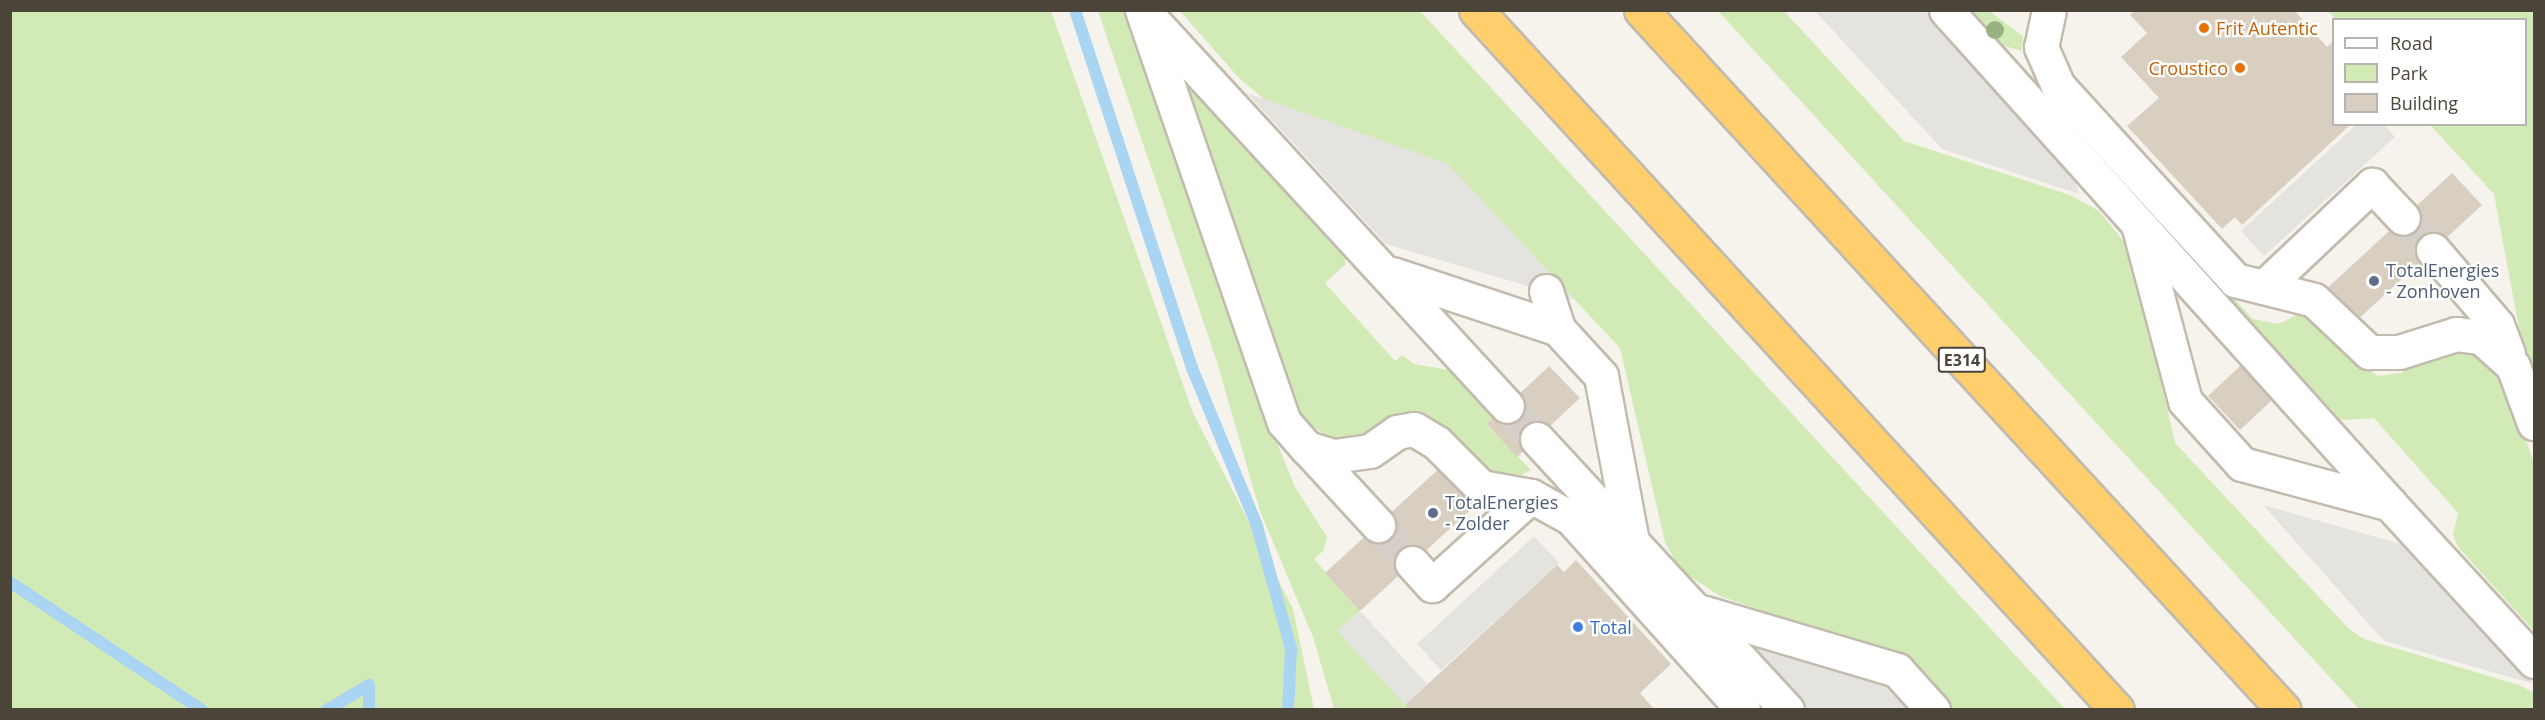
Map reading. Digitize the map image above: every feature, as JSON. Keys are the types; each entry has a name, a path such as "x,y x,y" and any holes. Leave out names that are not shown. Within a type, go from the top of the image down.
{"highway":[{"path":"1476,10 2117,710"},
{"name":"E314","path":"1641,10 2284,710"}],"lane":[{"path":"1142,10 1507,406"},
{"path":"1142,10 1284,422 1378,525"},
{"path":"1946,10 2390,504 2535,661"},
{"path":"2049,10 2041,47 2058,86 2235,280 2314,300 2369,352 2399,352 2456,334 2481,337 2514,366"},
{"path":"1243,119 1278,128"},
{"path":"2264,287 2372,185 2403,218"},
{"path":"2137,222 2185,401 2242,464 2390,504"},
{"path":"2433,250 2497,325 2535,423"},
{"path":"1382,270 1558,329"},
{"path":"1546,291 1558,329 1601,376 1632,541"},
{"path":"1307,448 1334,456 1370,451 1396,432 1414,429 1436,442 1481,487 1531,496 1571,518 1743,710"},
{"path":"1537,439 1787,710"},
{"path":"1412,563 1432,585 1531,496"},
{"path":"1696,611 1896,670 1933,710"}],"green space":[{"path":"10,11 1051,11 1193,413 1293,609 1314,709 11,709"},
{"path":"1098,11 1133,11 1262,406 1295,487 1327,537 1323,551 1314,559 1360,611 1338,631 1409,709 1334,709 1313,637 1260,511 1217,362"},
{"path":"1180,11 1420,11 2065,709 1948,709 1902,660 1720,596 1680,570 1665,542 1620,348 1447,164 1264,99 1239,78"},
{"path":"1718,11 1784,11 1904,141 2070,195 2099,211 2125,243 2135,267 2175,443 2348,628 2364,639 2519,685 2534,693 2534,709 2359,709"},
{"path":"1966,11 1989,11 2023,36 2022,51 1994,43"},
{"path":"2328,11 2534,11 2534,382 2524,355 2494,194 2431,126 2527,126 2527,18 2334,18"},
{"path":"1191,83 1342,247 1346,264 1325,283 1395,361 1402,355 1414,364 1455,371 1498,414 1487,425 1531,470 1513,479 1489,477 1438,428 1354,441 1332,439 1296,416 1187,89"},
{"path":"2100,152 2253,319 2278,324 2297,315 2310,315 2377,376 2401,373 2424,357 2453,346 2481,355 2506,384 2534,463 2534,631 2458,547 2453,535 2458,513 2374,418 2341,420 2096,154"}],"shaded area":[{"path":"1815,11 1926,11 2069,165 2079,194 1942,149"},
{"path":"1247,93 1448,164 1575,300 1386,244"},
{"path":"2355,126 2385,126 2395,137 2264,256 2241,231"},
{"path":"2263,505 2408,546 2534,684 2384,641"},
{"path":"1534,536 1559,563 1441,670 1417,644"},
{"path":"1654,582 1948,709 1771,709"},
{"path":"1360,611 1427,684 1405,705 1338,631"}],"building":[{"path":"2135,10 2294,10 2327,47 2332,43 2332,126 2349,126 2242,225 2235,217 2222,229 2127,126 2159,98 2121,57 2147,33 2130,15"},
{"path":"2452,173 2482,205 2353,324 2323,292"},
{"path":"2268,340 2300,374 2240,430 2208,396"},
{"path":"1549,366 1580,398 1517,457 1487,424"},
{"path":"1443,465 1478,503 1360,611 1325,573"},
{"path":"1576,560 1671,664 1640,693 1655,710 1409,710 1405,705 1557,565 1564,572"}],"waterway":[{"path":"1075,10 1192,368 1257,526 1291,649 1288,710"},
{"path":"10,582 202,710"},
{"path":"327,710 369,685 369,710"}],"tunnel":[{"path":"2403,218 2433,250"},
{"path":"1507,406 1537,439"},
{"path":"1378,525 1412,563"}],"place":[{"name":"Frit Autentic","path":"2204,28"},
{"name":"Croustico","path":"2240,68"},
{"name":"TotalEnergies - Zonhoven","path":"2374,281"},
{"name":"TotalEnergies - Zolder","path":"1433,513"},
{"name":"Total","path":"1578,627"}]}
